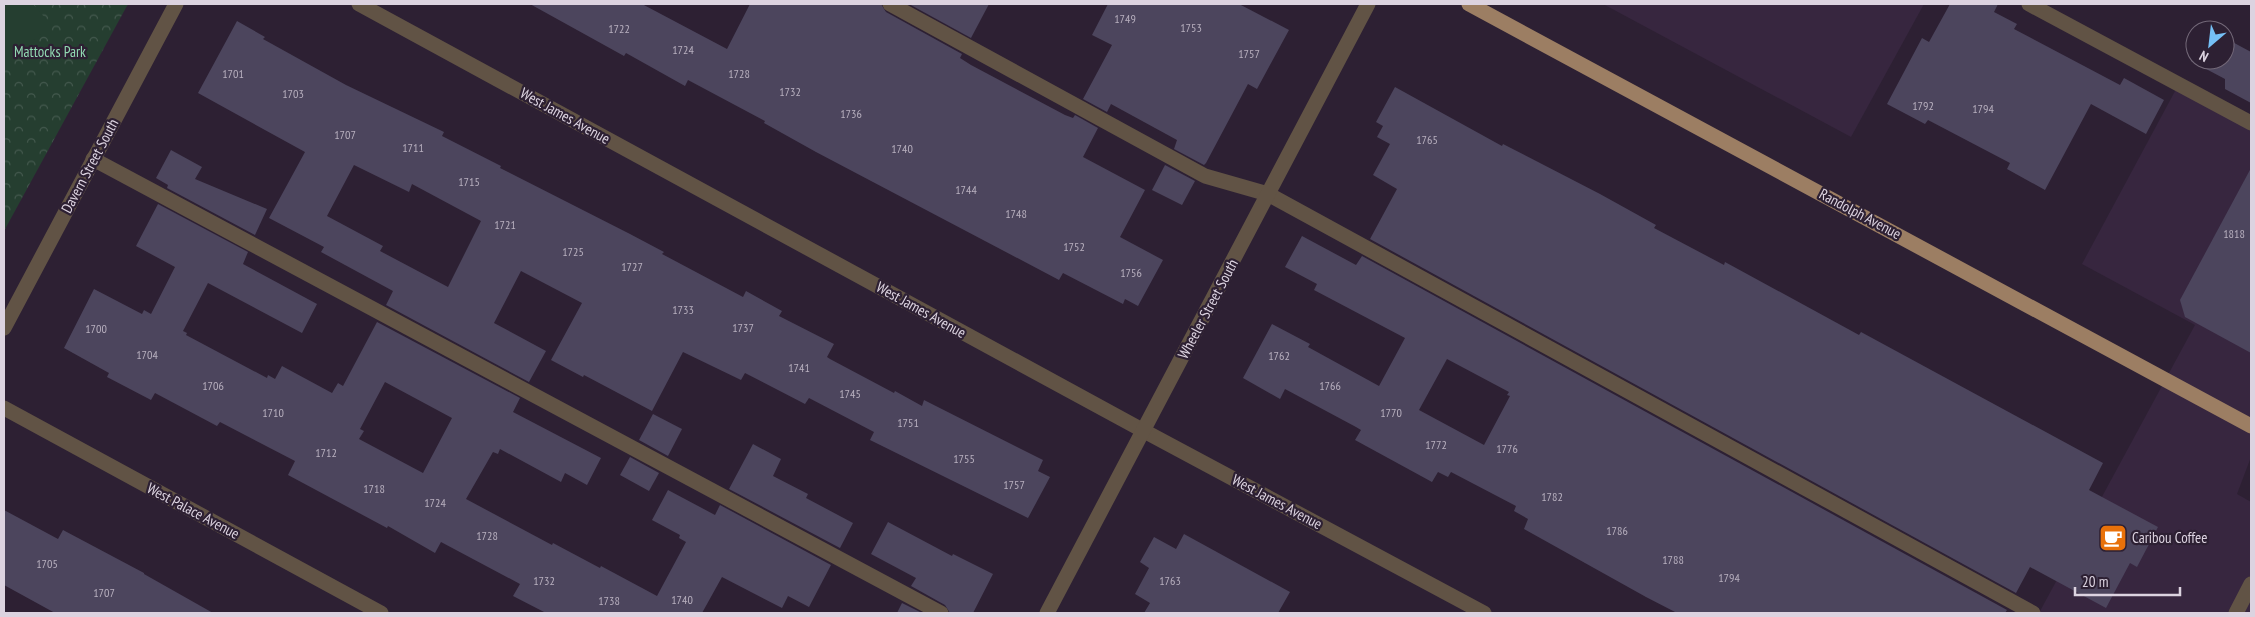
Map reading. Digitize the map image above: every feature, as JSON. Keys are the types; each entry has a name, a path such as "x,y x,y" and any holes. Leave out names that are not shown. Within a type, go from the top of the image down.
{"main road":[{"name":"Randolph Avenue","path":"1469,4 2251,426"}],"street":[{"name":"Davern Street South","path":"4,328 176,4"},
{"name":"West James Avenue","path":"359,4 1144,431 1484,613"},
{"path":"890,4 1205,176 1268,194 2033,613"},
{"name":"Wheeler Street South","path":"1047,613 1368,4"},
{"path":"2029,4 2251,123"},
{"path":"93,159 941,613"},
{"name":"West Palace Avenue","path":"4,408 381,613"},
{"path":"2236,613 2251,584"}],"shaded area":[{"path":"1603,4 1924,4 1851,137"},
{"path":"2181,80 2251,118 2251,457 2237,494 2251,502 2251,613 2039,613 2195,325 2082,264"}],"green space":[{"name":"Mattocks Park","path":"4,4 128,4 4,231"},
{"path":"4,4 33,4 51,25 4,64"}],"building":[{"path":"530,4 642,4 727,49 750,4 881,4 886,12 962,54 960,58 971,65 1065,115 1073,118 1075,115 1098,128 1083,157 1145,190 1120,237 1163,260 1138,306 1125,299 1123,304 1063,273 1059,280 816,152 764,123 765,121 688,80 685,86 626,53 624,56"},
{"path":"909,4 989,4 971,38"},
{"path":"1108,4 1239,4 1289,30 1257,89 1248,84 1204,165 1174,149 1177,140 1111,104 1107,112 1083,99 1112,45 1092,35"},
{"path":"1950,4 1998,4 1994,12 2017,24 2014,29 2120,85 2124,78 2164,100 2146,134 2091,104 2045,190 2007,169 2010,163 1928,120 1925,124 1887,104 1922,38 1929,42"},
{"path":"237,21 265,37 263,39 346,85 444,132 442,136 501,166 500,168 664,252 662,254 743,297 746,291 782,311 779,316 834,344 827,357 830,359 894,393 895,391 922,406 924,400 1043,460 1038,471 1050,477 1028,518 870,440 874,432 809,398 805,404 745,373 741,380 683,352 652,411 551,360 582,303 521,271 494,323 546,351 529,382 386,305 393,291 321,252 324,247 269,218 305,152 198,93","holes":["354,165 409,192 412,184 481,221 448,287 380,251 383,246 327,216"]},
{"path":"2235,43 2251,52 2251,103 2225,89 2225,79 2208,70 2235,70"},
{"path":"1395,87 1502,146 1503,144 1600,194 1656,225 1654,228 1724,265 1725,262 1859,335 1861,332 2103,463 2089,490 2158,527 2137,567 2130,563 2106,608 2030,567 2016,593 1370,239 1397,189 1373,175 1390,144 1377,137 1383,126 1376,122"},
{"path":"171,150 202,167 195,179 267,209 255,235 167,188 168,185 156,178"},
{"path":"1165,165 1195,181 1182,205 1152,190"},
{"path":"2251,168 2251,353 2185,317 2180,300"},
{"path":"158,204 248,252 243,264 317,304 302,333 208,283 183,331 187,333 186,335 267,378 268,375 275,379 282,366 332,393 338,383 343,386 377,322 520,398 513,412 601,458 587,485 565,473 561,482 500,449 498,454 493,452 466,499 552,545 553,543 600,568 601,566 657,596 686,542 679,538 680,535 652,520 668,490 715,515 720,505 831,565 809,607 788,596 782,608 722,577 702,613 546,613 513,596 520,584 441,542 435,553 388,526 387,528 288,475 295,461 220,422 217,426 155,393 151,400 107,377 109,373 64,348 94,289 142,314 144,310 151,314 175,267 136,246","holes":["385,382 452,418 423,473 359,439 364,431 360,429"]},
{"path":"1302,236 1356,265 1362,256 2007,610 2005,613 1677,613 1524,529 1528,519 1514,511 1516,506 1451,472 1448,477 1438,472 1432,482 1355,440 1361,430 1356,427 1285,389 1280,399 1243,378 1272,324 1310,344 1308,347 1379,386 1405,338 1314,290 1317,284 1285,267","holes":["1447,359 1509,392 1507,395 1510,396 1484,445 1419,410"]},
{"path":"653,414 682,429 668,456 639,440"},
{"path":"753,444 781,459 773,476 808,494 806,498 853,523 840,548 729,489"},
{"path":"630,457 659,473 649,491 620,475"},
{"path":"4,510 58,539 63,530 144,573 213,613 55,613 4,585"},
{"path":"888,522 952,556 953,554 993,574 973,613 950,613 945,605 911,586 916,578 871,554"},
{"path":"1184,534 1290,592 1278,613 1144,613 1150,603 1135,594 1149,568 1140,562 1154,537 1176,549"},
{"path":"902,603 922,613 897,613"}],"place":[{"name":"Caribou Coffee","path":"2113,538"}]}
